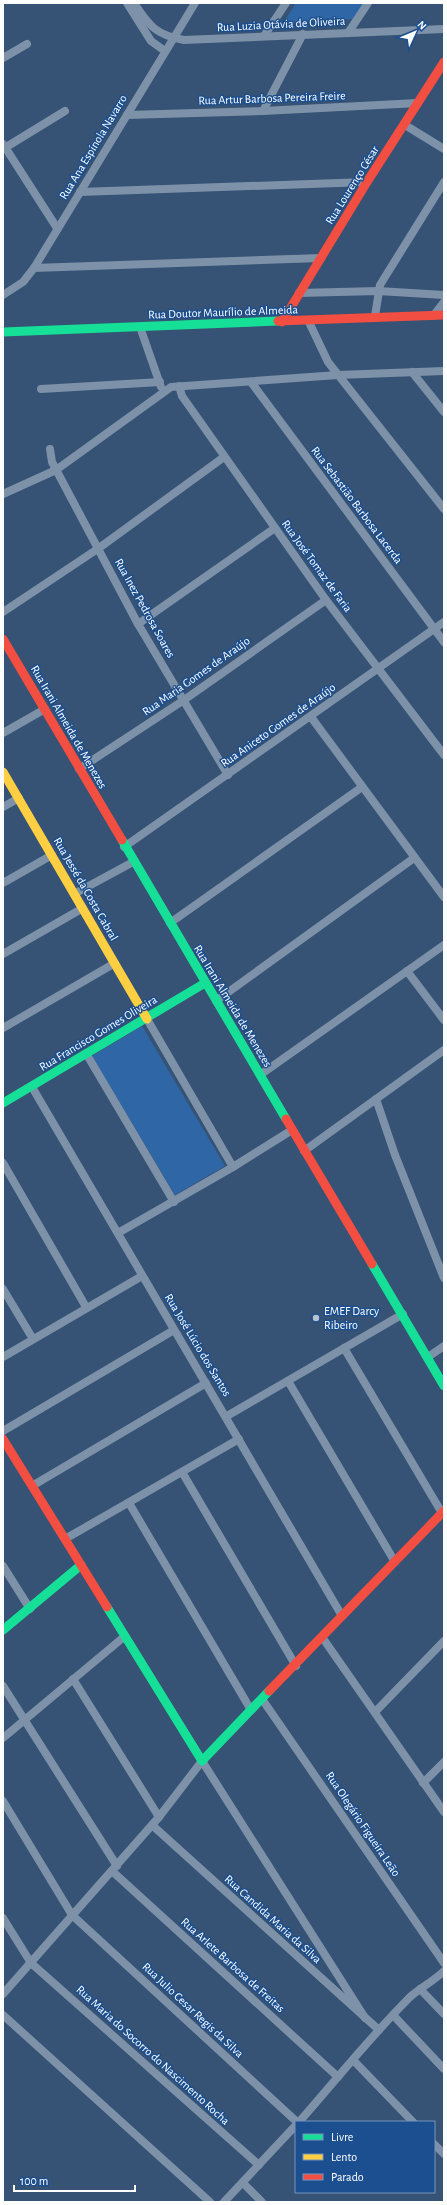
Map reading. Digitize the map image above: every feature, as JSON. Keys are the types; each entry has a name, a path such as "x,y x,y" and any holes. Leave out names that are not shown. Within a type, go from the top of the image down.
{"street":[{"path":"127,3 151,41 164,51"},
{"name":"Rua Luzia Otávia de Oliveira","path":"134,3 150,26 164,35 174,38 200,40 303,34 444,29"},
{"name":"Rua Ana Espínola Navarro","path":"3,295 23,282 34,268 164,51 174,38 195,3"},
{"path":"264,36 286,3"},
{"path":"348,33 368,3"},
{"path":"263,112 303,34"},
{"path":"3,58 27,44"},
{"name":"Rua Lourenço César","path":"282,322 367,182 444,62"},
{"name":"Rua Artur Barbosa Pereira Freire","path":"127,115 263,112 418,104"},
{"path":"57,228 4,147 65,111"},
{"path":"405,125 444,149"},
{"path":"80,192 367,182"},
{"path":"375,316 378,291 385,276 444,182"},
{"path":"34,268 321,258"},
{"path":"299,293 378,291 444,296"},
{"path":"434,314 444,302"},
{"name":"Rua Doutor Maurílio de Almeida","path":"3,332 282,322 375,316 444,315"},
{"path":"308,320 328,362 444,509"},
{"path":"140,327 163,391"},
{"path":"3,494 56,470 163,391 179,386 338,375 444,371"},
{"path":"412,372 444,412"},
{"path":"40,389 160,382"},
{"name":"Rua Sebastião Barbosa Lacerda","path":"251,382 444,642"},
{"name":"Rua José Tomaz de Faria","path":"179,386 182,396 326,600 444,755"},
{"name":"Rua Inez Pedrosa Soares","path":"50,449 50,456 56,470 99,548 138,624 228,774"},
{"path":"3,612 99,548 224,457"},
{"path":"138,624 275,528"},
{"name":"Rua Maria Gomes de Araújo","path":"79,769 184,700 326,600"},
{"name":"Rua Aniceto Gomes de Araújo","path":"124,847 444,622"},
{"name":"Rua Irani Almeida de Menezes","path":"3,639 124,847 206,983 304,1151 403,1314 444,1386"},
{"path":"3,733 45,709"},
{"path":"310,717 444,897"},
{"name":"Rua Jessé da Costa Cabral","path":"3,772 115,963 146,1019"},
{"path":"170,923 362,787"},
{"path":"3,807 19,798"},
{"path":"3,883 52,855"},
{"path":"216,1001 414,858"},
{"path":"74,894 133,862"},
{"path":"3,954 83,908"},
{"path":"260,1076 444,945"},
{"path":"3,1028 115,963"},
{"path":"407,971 444,1020"},
{"name":"Rua Francisco Gomes Oliveira","path":"3,1103 87,1055 206,983"},
{"path":"146,1019 233,1167"},
{"path":"304,1151 444,1050"},
{"path":"87,1055 174,1202"},
{"name":"Rua José Lúcio dos Santos","path":"32,1086 142,1276 227,1416 342,1616"},
{"path":"376,1099 395,1155 444,1278"},
{"path":"118,1233 174,1202 292,1130"},
{"path":"3,1163 86,1307"},
{"path":"3,1357 86,1307 142,1276"},
{"path":"3,1289 33,1339"},
{"path":"227,1416 403,1314"},
{"path":"3,1431 174,1330"},
{"path":"428,1357 444,1346"},
{"path":"3,1994 159,1817 202,1760 296,1666 342,1616 443,1512 344,1348"},
{"path":"288,1381 395,1562"},
{"path":"32,1486 206,1383"},
{"path":"3,1439 202,1760 366,2018"},
{"path":"65,1539 239,1439"},
{"path":"182,1472 296,1666"},
{"path":"129,1503 251,1710"},
{"path":"3,1630 81,1565"},
{"path":"3,1566 30,1609"},
{"path":"3,1738 125,1636"},
{"path":"322,1637 444,1812"},
{"path":"375,1712 444,1641"},
{"path":"73,1679 159,1817"},
{"name":"Rua Arlete Barbosa de Freitas","path":"3,1686 115,1868 338,2077"},
{"name":"Rua Olegário Figueira Leão","path":"262,1699 444,1963"},
{"path":"423,1783 444,1762"},
{"name":"Rua Julio Cesar Regis da Silva","path":"3,1801 72,1915 297,2121"},
{"name":"Rua Candida Maria da Silva","path":"152,1825 379,2030"},
{"name":"Rua Maria do Socorro do Nascimento Rocha","path":"3,1918 31,1963 259,2165"},
{"path":"299,2121 393,2015 420,1989 434,1981 444,1971"},
{"path":"420,1989 444,2014"},
{"path":"3,2015 210,2202"},
{"path":"393,2015 444,2069"},
{"path":"353,2060 412,2121"},
{"path":"224,2202 295,2126"},
{"path":"435,2145 444,2154"},
{"path":"243,2183 262,2202"}],"shaded area":[{"path":"296,3 364,3 353,19 283,23"},
{"path":"142,1026 225,1166 175,1195 92,1056"}],"traffic: fast":[{"path":"3,332 278,321"},
{"path":"122,840 286,1119"},
{"path":"3,1103 205,983"},
{"path":"372,1264 444,1386"},
{"path":"3,1630 81,1565"},
{"path":"107,1607 202,1761 269,1691"}],"traffic: slow":[{"path":"3,772 147,1019"}],"traffic: jam":[{"path":"282,322 367,182 444,62"},
{"path":"278,321 444,315"},
{"path":"3,639 122,840"},
{"path":"286,1119 372,1264"},
{"path":"3,1439 107,1607"},
{"path":"269,1691 444,1511"}],"place":[{"name":"EMEF Darcy Ribeiro","path":"316,1318"}]}
